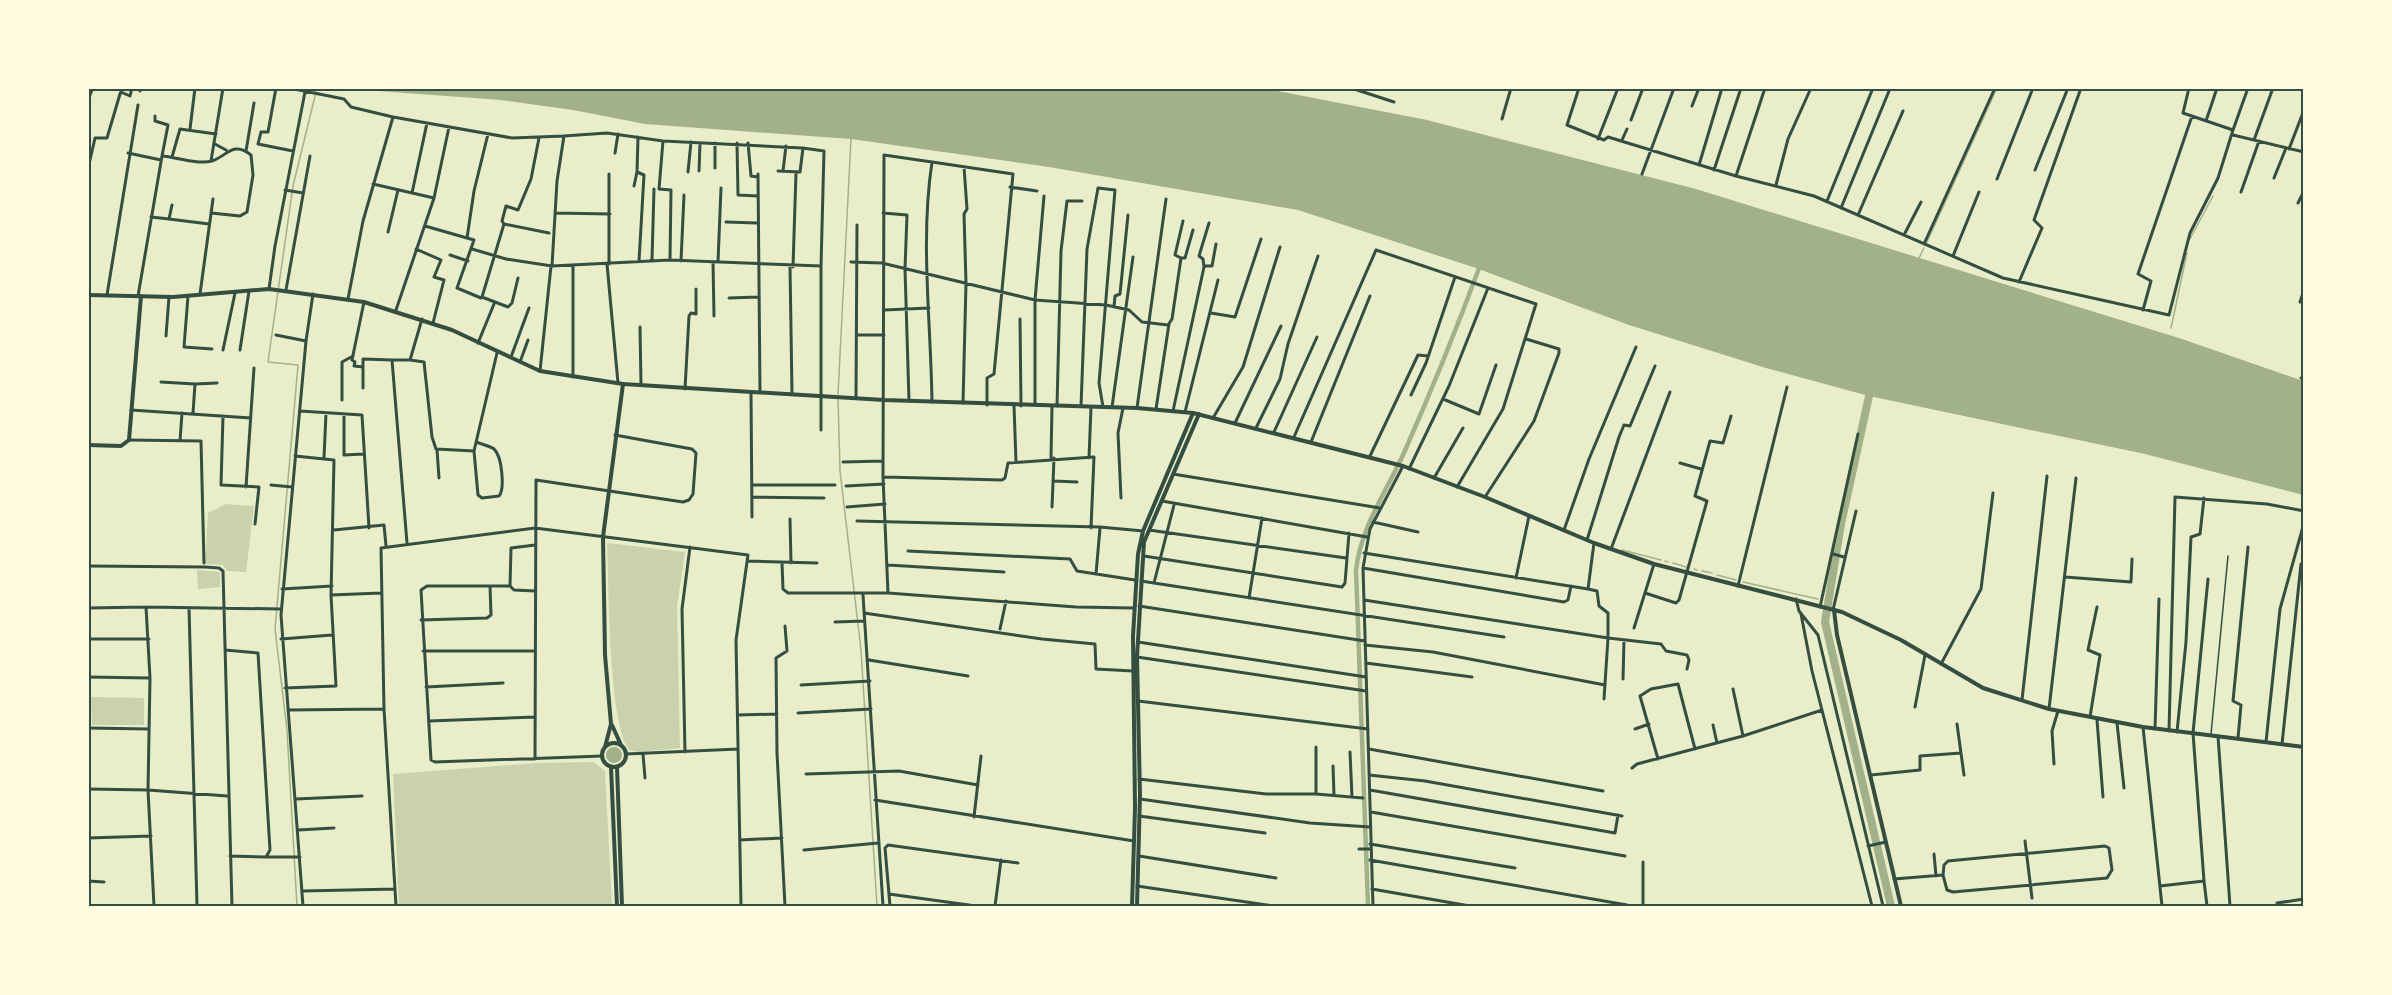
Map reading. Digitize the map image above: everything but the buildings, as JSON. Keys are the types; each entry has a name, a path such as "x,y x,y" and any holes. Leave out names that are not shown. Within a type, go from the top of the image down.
{"main road":[{"path":"88,295 200,296 270,289 348,299 396,310 433,323 520,364 540,370 621,384 685,389 750,390 884,400 1014,406 1112,407 1192,412 1403,466 1485,497 1594,543 1654,564 1842,612 1983,688 2049,709 2097,720 2155,729 2304,747"},
{"path":"88,445 121,446 129,440 139,296"},
{"path":"611,724 602,756 604,763 617,767 623,764 626,754 611,724 605,655 603,537 621,384"},
{"path":"1134,906 1134,841 1140,800 1138,642 1133,608 1149,530 1173,474 1192,412"},
{"path":"1134,906 1138,856 1133,672 1143,531 1199,414"},
{"path":"1834,610 1837,635 1901,906"},
{"path":"1837,624 1842,612"},
{"path":"605,747 613,743 621,746"},
{"path":"611,767 617,906"},
{"path":"617,767 622,906"}],"street":[{"path":"88,100 92,90 90,88"},
{"path":"88,169 94,141 97,137 107,138 121,92 130,96 132,88"},
{"path":"190,129 195,88"},
{"path":"276,88 268,132 261,132 258,144 293,151"},
{"path":"289,88 344,99 351,107 393,118 512,138 618,134 663,141 748,143 824,151 820,430"},
{"path":"1351,88 1394,102"},
{"path":"1368,94 1370,88"},
{"path":"1502,120 1511,88"},
{"path":"1579,88 1567,125 1598,139 1622,140 1714,170 1776,185 1827,201 1995,275 2143,310 2170,314 2190,233 2218,178 2248,88"},
{"path":"1598,139 1618,88"},
{"path":"1631,120 1643,88"},
{"path":"1642,174 1674,88"},
{"path":"1692,106 1699,88"},
{"path":"1699,165 1722,88"},
{"path":"1714,170 1741,88"},
{"path":"1736,176 1765,88"},
{"path":"1776,185 1788,139 1811,88"},
{"path":"1827,201 1873,88"},
{"path":"1924,244 1995,88"},
{"path":"1997,179 2033,88"},
{"path":"2036,170 2068,88"},
{"path":"2019,282 2042,228 2034,220 2081,88"},
{"path":"2189,88 2182,111 2233,133 2304,152"},
{"path":"2206,121 2217,88"},
{"path":"2254,140 2273,88"},
{"path":"211,162 227,89"},
{"path":"1841,208 1889,90"},
{"path":"270,289 305,92"},
{"path":"211,213 240,216 247,212 254,161 246,151 254,104"},
{"path":"107,295 128,153 138,105"},
{"path":"2274,178 2304,110"},
{"path":"1858,215 1903,111"},
{"path":"139,296 168,124 156,121 155,116"},
{"path":"2143,310 2151,281 2138,274 2192,116"},
{"path":"348,299 372,184 393,118"},
{"path":"412,193 427,123"},
{"path":"396,310 434,198 449,127"},
{"path":"172,157 179,129 216,134"},
{"path":"1622,140 1627,129"},
{"path":"467,238 474,190 488,134"},
{"path":"615,153 618,134"},
{"path":"540,370 564,136"},
{"path":"634,186 639,158 638,137"},
{"path":"483,298 493,256 504,224 502,221 506,206 518,210 531,179 539,138"},
{"path":"663,141 659,189 671,190 670,260"},
{"path":"2241,192 2259,141"},
{"path":"688,172 691,142"},
{"path":"699,171 700,143"},
{"path":"715,143 715,168"},
{"path":"737,143 738,195 758,196"},
{"path":"748,143 752,177 758,175 757,264 760,391"},
{"path":"215,144 227,150 246,151"},
{"path":"786,146 780,172 801,172 803,148"},
{"path":"128,153 211,162 227,150"},
{"path":"888,593 883,477 884,155 1012,174 1003,291 994,374 987,378 987,405"},
{"path":"285,290 301,193 310,156"},
{"path":"932,163 927,274 932,402"},
{"path":"963,403 966,283 964,214 967,209 964,167"},
{"path":"637,172 644,175 639,261"},
{"path":"792,393 792,267 796,173"},
{"path":"609,174 608,264 621,384"},
{"path":"372,184 434,198"},
{"path":"1010,187 1037,190"},
{"path":"718,262 721,188"},
{"path":"1081,406 1088,230 1098,188 1115,190 1099,383 1103,407"},
{"path":"388,232 398,189"},
{"path":"652,260 654,189"},
{"path":"287,191 301,193"},
{"path":"2298,203 2304,191"},
{"path":"1953,255 1979,192"},
{"path":"681,261 684,195"},
{"path":"1035,406 1035,300 1044,196"},
{"path":"200,296 213,199"},
{"path":"1052,507 1054,406 1061,303 1061,250 1067,202 1070,199 1082,201"},
{"path":"1137,408 1166,200"},
{"path":"1904,236 1921,202"},
{"path":"169,219 172,205"},
{"path":"555,213 610,214"},
{"path":"883,213 907,214 905,269 909,401"},
{"path":"1114,307 1115,296 1120,294 1128,215"},
{"path":"151,217 209,224"},
{"path":"1183,221 1175,255 1185,258 1193,230"},
{"path":"726,222 757,224"},
{"path":"1173,411 1204,266 1199,256 1209,223"},
{"path":"504,224 549,233"},
{"path":"424,225 474,241 457,288 469,295 483,298 494,304 510,306 518,278"},
{"path":"856,398 857,225"},
{"path":"1211,313 1235,317 1261,239"},
{"path":"1204,266 1212,266 1216,243"},
{"path":"1213,417 1243,367 1281,247"},
{"path":"416,249 441,260 434,278 444,280 444,284 433,323"},
{"path":"472,249 493,256 551,266 652,260 792,267 821,266"},
{"path":"1294,437 1376,250 1536,304 1503,409 1457,487"},
{"path":"450,255 468,261"},
{"path":"1256,428 1283,372 1288,344 1318,256"},
{"path":"1112,407 1133,257"},
{"path":"1156,409 1181,258"},
{"path":"713,262 714,316"},
{"path":"851,262 882,263 1035,300 1106,305 1126,310 1147,324 1169,324"},
{"path":"573,266 573,376"},
{"path":"1411,396 1428,356 1455,277"},
{"path":"1185,411 1218,280"},
{"path":"1409,469 1443,399 1488,288"},
{"path":"685,389 689,316 691,313 696,314 696,289"},
{"path":"2300,302 2304,290"},
{"path":"240,350 249,291"},
{"path":"224,350 235,293"},
{"path":"303,906 296,799 281,639 281,609 306,341 313,294"},
{"path":"188,296 184,347 212,349"},
{"path":"1311,442 1370,296"},
{"path":"166,336 169,297"},
{"path":"729,298 758,297"},
{"path":"363,367 354,366 355,362 352,358 364,302"},
{"path":"478,343 494,304"},
{"path":"510,359 529,308"},
{"path":"884,310 929,308"},
{"path":"1020,319 1021,406"},
{"path":"410,360 422,320"},
{"path":"1235,423 1281,326"},
{"path":"640,327 641,385"},
{"path":"276,335 306,341"},
{"path":"857,335 884,335"},
{"path":"1274,432 1317,336"},
{"path":"1485,497 1534,421 1559,352 1559,349 1526,339"},
{"path":"520,364 528,340"},
{"path":"1564,530 1589,459 1636,347"},
{"path":"476,442 494,449 499,457 502,492 499,496 482,498 478,495 474,451 476,442 497,353"},
{"path":"1370,456 1418,355 1428,356"},
{"path":"342,400 342,362 352,358"},
{"path":"363,388 363,359 424,362 439,478"},
{"path":"392,360 407,543"},
{"path":"1443,399 1479,414 1496,365"},
{"path":"1587,540 1621,431 1624,425 1630,426 1655,366"},
{"path":"246,487 254,368"},
{"path":"161,382 217,383"},
{"path":"193,413 195,384"},
{"path":"1738,585 1787,387"},
{"path":"750,390 752,518"},
{"path":"1611,549 1670,392"},
{"path":"1014,406 1016,462"},
{"path":"1089,458 1091,407"},
{"path":"1120,498 1118,434 1123,408"},
{"path":"131,410 251,418"},
{"path":"300,411 362,415 369,528"},
{"path":"180,441 182,413"},
{"path":"324,458 326,413"},
{"path":"344,414 344,455 364,454"},
{"path":"222,416 221,485 257,486 260,489 255,524"},
{"path":"1645,593 1678,602 1688,574 1707,501 1695,496 1701,469 1710,441 1723,443 1731,416"},
{"path":"1434,478 1463,428"},
{"path":"1821,607 1858,434"},
{"path":"535,759 536,480 607,493 683,502 689,500 693,494 696,453 692,449 615,435"},
{"path":"129,440 201,442 204,563"},
{"path":"437,450 474,451"},
{"path":"285,688 336,686 332,635 334,461 295,456"},
{"path":"883,477 1002,480 1006,477 1006,465 1016,462 1053,458 1095,459 1091,528"},
{"path":"843,462 884,461"},
{"path":"1680,462 1701,469"},
{"path":"1373,906 1370,860 1369,749 1362,677 1366,663 1362,615 1364,553 1366,536 1373,522 1376,508 1403,466"},
{"path":"1173,474 1376,508"},
{"path":"2022,700 2047,476"},
{"path":"2049,709 2076,478"},
{"path":"1054,482 1077,482"},
{"path":"752,484 835,485"},
{"path":"846,486 884,484"},
{"path":"271,485 292,487"},
{"path":"1941,664 1981,589 1993,493"},
{"path":"2169,731 2174,508 2177,496 2267,504 2304,511"},
{"path":"752,497 824,498"},
{"path":"2177,732 2186,642 2191,537 2194,534 2199,535 2204,498"},
{"path":"1162,501 1174,505 1366,536"},
{"path":"847,507 885,504"},
{"path":"1154,583 1174,505"},
{"path":"1834,610 1842,557 1856,511"},
{"path":"1516,578 1530,516"},
{"path":"1249,598 1262,518"},
{"path":"790,519 791,563"},
{"path":"857,521 1100,527 1143,531"},
{"path":"1373,522 1418,532"},
{"path":"2266,742 2281,603 2304,523"},
{"path":"334,530 384,525 386,546"},
{"path":"1096,574 1100,527"},
{"path":"396,906 384,709 380,551 386,546 535,528 746,554 748,561 736,640 741,906"},
{"path":"1149,530 1346,558"},
{"path":"1143,556 1342,587 1345,583 1349,533"},
{"path":"1588,589 1594,543"},
{"path":"510,586 511,548 535,545"},
{"path":"685,752 682,609 690,547"},
{"path":"2238,738 2241,705 2233,701 2248,547"},
{"path":"908,551 1070,559 1077,571 1504,637"},
{"path":"1364,553 1597,591 1599,606 1608,613 1604,699"},
{"path":"1833,554 1842,557"},
{"path":"2065,577 2131,582 2132,559"},
{"path":"748,561 817,563"},
{"path":"782,563 783,589 788,593 852,595 888,593 1133,608"},
{"path":"1634,628 1654,564"},
{"path":"2282,745 2301,564"},
{"path":"888,565 1004,572"},
{"path":"88,566 219,568 224,576 232,906"},
{"path":"1363,568 1564,602 1568,600 1570,586"},
{"path":"2207,906 2193,734 2208,579"},
{"path":"282,589 332,586"},
{"path":"421,621 489,618 490,586"},
{"path":"535,591 514,590 510,586 423,587 420,592 421,621 431,759 433,762 602,756"},
{"path":"332,595 381,593"},
{"path":"863,595 862,621 870,681 869,709 875,800 874,844 883,906"},
{"path":"1796,599 1801,614 1804,640 1872,906"},
{"path":"2155,729 2158,599"},
{"path":"1364,600 1608,638 1661,644 1666,651 1684,654 1689,660 1687,669"},
{"path":"1000,629 1006,601"},
{"path":"1139,606 1433,652 1605,685"},
{"path":"2090,718 2100,655 2088,650 2097,607"},
{"path":"88,608 281,609"},
{"path":"146,608 150,678 148,790 154,906"},
{"path":"189,608 192,794 197,906"},
{"path":"864,613 1042,639 1095,644 1096,669 1133,672"},
{"path":"1801,614 1818,634 1883,906"},
{"path":"835,622 862,621"},
{"path":"785,626 787,651 776,658 785,906"},
{"path":"281,639 332,635"},
{"path":"88,639 149,639"},
{"path":"1623,679 1624,640"},
{"path":"1138,642 1362,677"},
{"path":"225,650 257,651 269,807 270,852 266,857"},
{"path":"423,651 535,651"},
{"path":"1915,707 1925,655"},
{"path":"1137,657 1364,691"},
{"path":"869,660 968,676"},
{"path":"1366,663 1472,676"},
{"path":"88,677 150,678"},
{"path":"801,685 870,681"},
{"path":"426,687 503,683"},
{"path":"1658,759 1640,694 1678,684 1695,750"},
{"path":"1733,689 1743,736"},
{"path":"1138,701 1368,729"},
{"path":"288,710 384,709"},
{"path":"798,713 869,709"},
{"path":"1632,768 1633,765 1695,750 1822,710"},
{"path":"2054,764 2052,731 2058,711"},
{"path":"738,715 777,714"},
{"path":"429,721 535,717"},
{"path":"2097,720 2103,797"},
{"path":"2117,723 2124,788"},
{"path":"1635,729 1649,724"},
{"path":"1957,724 1964,775"},
{"path":"1713,725 1717,743"},
{"path":"2143,727 2162,906"},
{"path":"88,728 149,729"},
{"path":"2218,736 2230,906"},
{"path":"1316,747 1316,794"},
{"path":"626,754 738,749"},
{"path":"1369,749 1603,791"},
{"path":"1350,752 1352,797"},
{"path":"1871,775 1920,770 1920,756 1962,753"},
{"path":"643,754 645,778"},
{"path":"974,817 981,756"},
{"path":"1333,766 1334,795"},
{"path":"806,774 873,770 899,771 978,785"},
{"path":"1369,775 1425,781 1620,816 1615,833 1370,790"},
{"path":"1139,779 1266,794 1316,794 1363,798"},
{"path":"88,789 148,790 228,796"},
{"path":"296,799 362,796"},
{"path":"875,800 1134,841"},
{"path":"1140,800 1371,827"},
{"path":"1371,812 1625,856"},
{"path":"1137,815 1265,834"},
{"path":"298,830 334,828"},
{"path":"88,838 151,836"},
{"path":"740,840 782,838"},
{"path":"2025,841 2032,898"},
{"path":"1869,846 1886,842"},
{"path":"804,850 874,844"},
{"path":"890,906 885,848 888,845 1018,863"},
{"path":"1359,849 1370,846 1515,868"},
{"path":"2104,846 2109,848 2112,870 2107,878 1953,892 1947,890 1943,875 1944,865 1948,861 2104,846"},
{"path":"1934,854 1936,876"},
{"path":"230,856 300,857"},
{"path":"1138,856 1276,878"},
{"path":"995,906 1001,860"},
{"path":"1370,860 1627,905"},
{"path":"1643,861 1643,906"},
{"path":"1894,879 1943,875"},
{"path":"88,881 104,882"},
{"path":"2160,886 2204,881"},
{"path":"1137,886 1274,906"},
{"path":"303,891 395,889"},
{"path":"1372,889 1470,906"},
{"path":"889,894 976,906"},
{"path":"2277,903 2304,899"},
{"path":"2293,901 2294,906"}],"lane":[{"path":"2211,736 2228,556"}],"shaded area":[{"path":"1262,88 1427,120 1696,189 2179,338 2303,381 2303,495 2145,454 1869,396 1766,368 1629,325 1476,268 1298,210 1049,167 851,139 645,124 573,110 501,100 351,89"},
{"path":"226,504 254,506 246,572 227,571 223,565 205,564 208,513"},
{"path":"607,543 685,552 677,606 680,748 639,752 629,750 622,734 613,682"},
{"path":"197,570 220,572 220,587 198,589"},
{"path":"91,697 144,698 144,725 92,725"},
{"path":"614,747 622,755 614,763 606,755"},
{"path":"594,762 605,771 612,906 399,906 393,774 537,763"}],"waterway":[{"path":"297,906 287,730 275,629 298,365 268,362 293,186 317,88"},
{"path":"1927,242 1997,88"},
{"path":"838,394 851,139"},
{"path":"2190,239 2213,196"},
{"path":"1918,260 1924,248"},
{"path":"2171,328 2187,253"},
{"path":"1368,906 1356,570 1368,525 1403,455 1434,384 1481,263"},
{"path":"1869,396 1841,524 1825,622 1891,906"},
{"path":"838,399 840,471 861,650 877,906"},
{"path":"1622,550 1661,560"},
{"path":"1673,563 1686,567"},
{"path":"1702,571 1712,573"},
{"path":"1717,575 1736,580"},
{"path":"1743,582 1818,599"}]}
